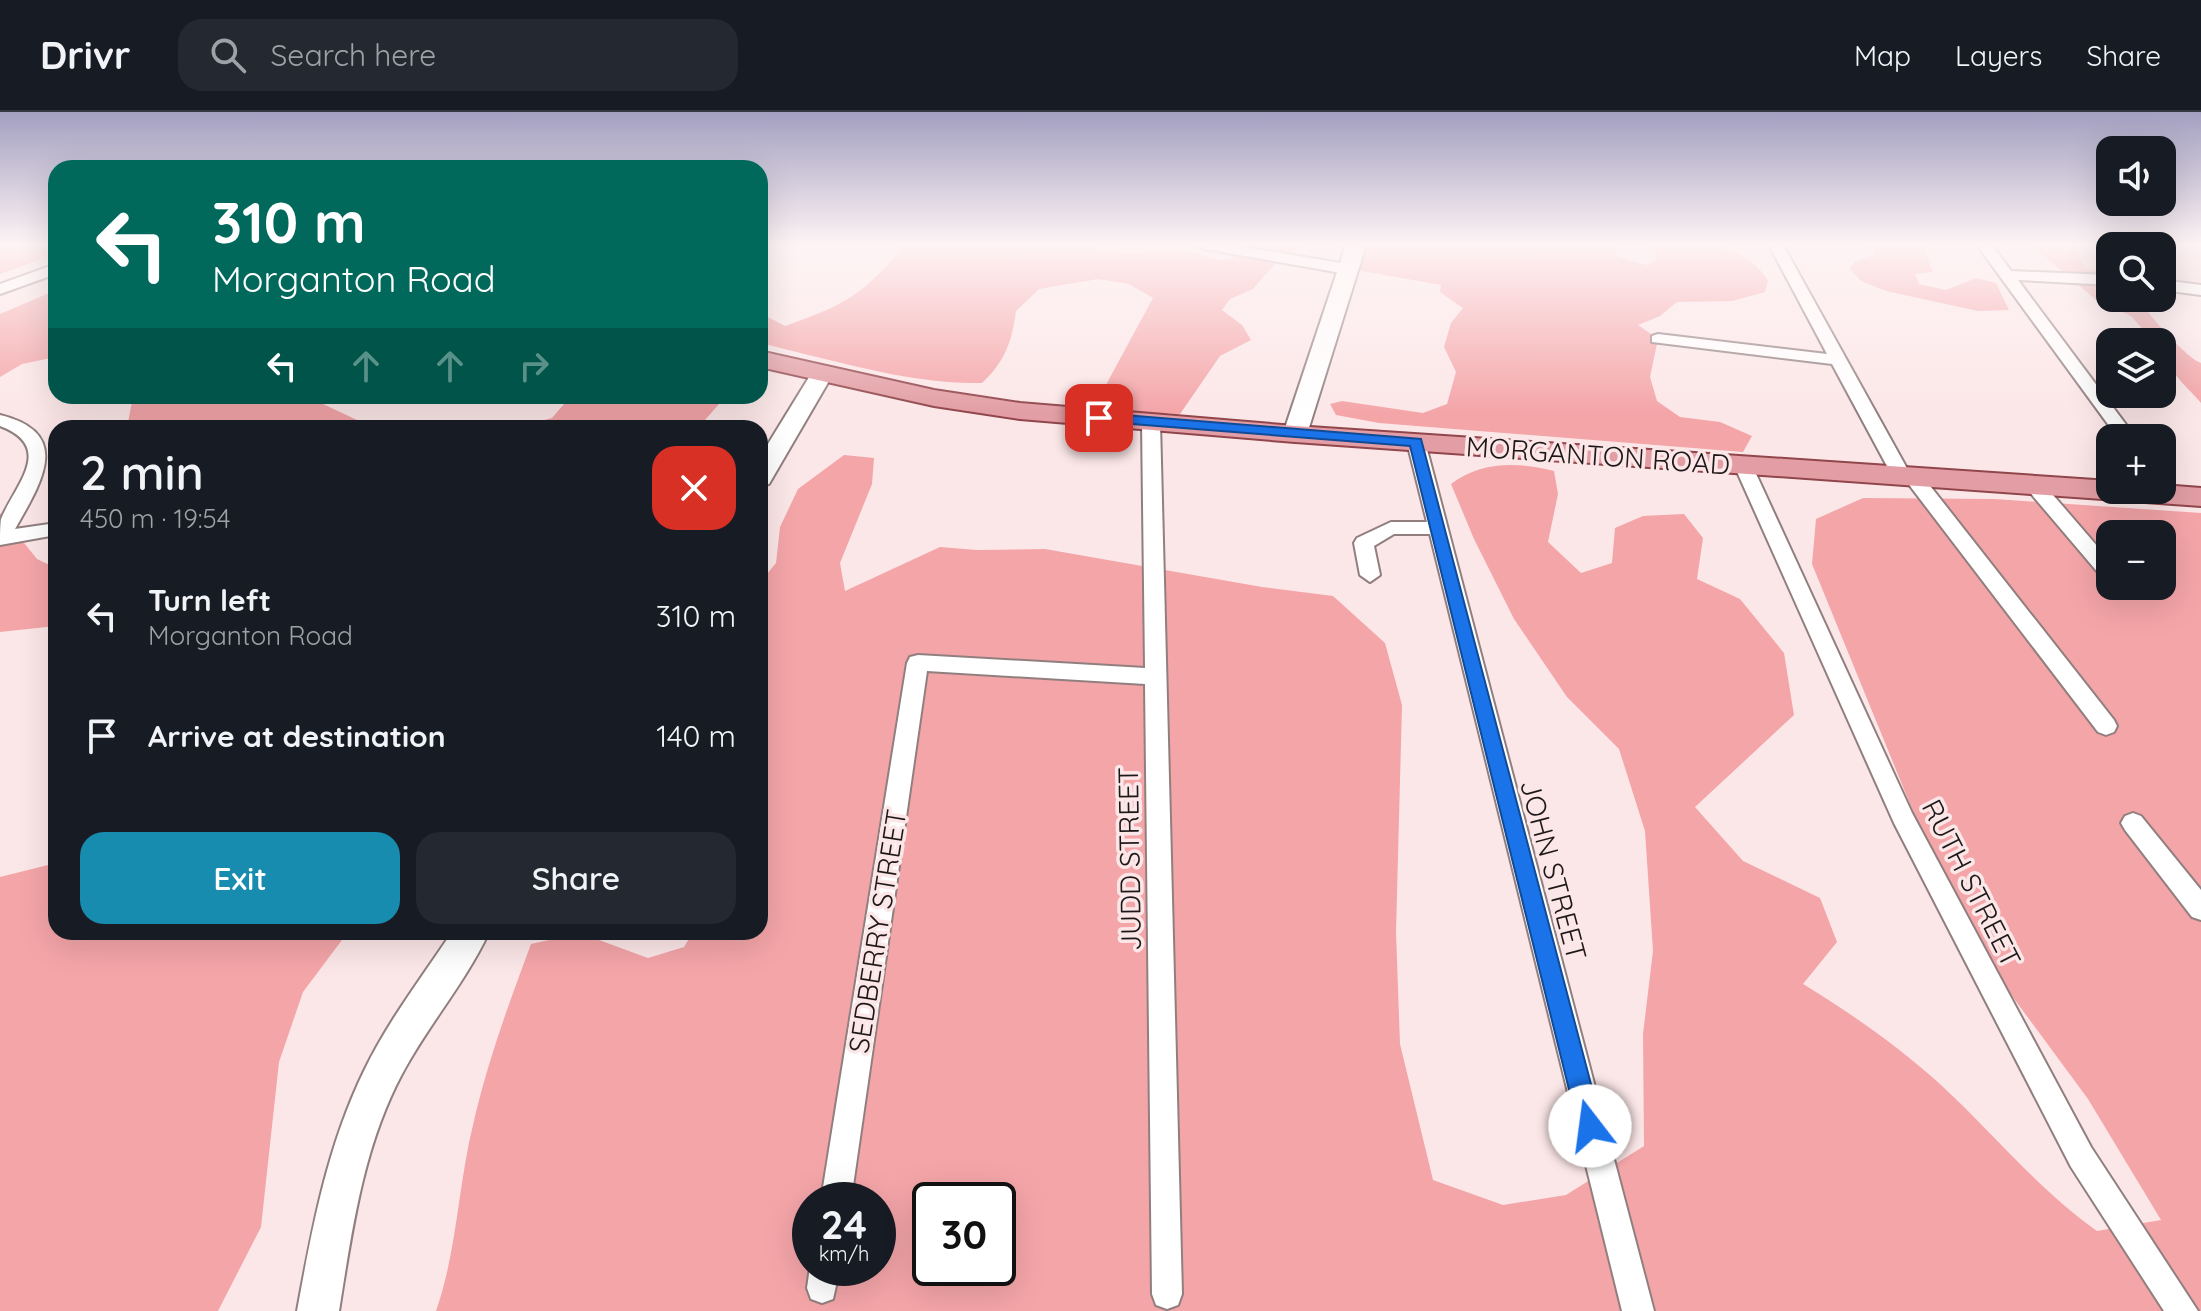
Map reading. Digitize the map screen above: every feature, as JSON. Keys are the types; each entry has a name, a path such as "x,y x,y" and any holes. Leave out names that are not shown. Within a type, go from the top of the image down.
{"main road":[{"name":"MORGANTON ROAD","path":"768,361 972,404 1151,422 1907,477 2096,487"},
{"name":"MORGANTON ROAD","path":"2176,492 2201,497"}],"street":[{"path":"1295,434 1337,301"},
{"path":"1805,301 1907,477 2106,726"},
{"path":"2025,301 2117,424"},
{"path":"1658,339 1839,360"},
{"path":"768,465 822,374"},
{"path":"0,420 20,426 30,433 38,453 34,477 0,538"},
{"name":"JUDD STREET","path":"1151,422 1167,1294"},
{"name":"JOHN STREET","path":"1416,442 1638,1311"},
{"name":"RUTH STREET","path":"1743,465 1902,816 2081,1157 2182,1311"},
{"path":"2034,485 2096,557"},
{"path":"1370,575 1364,543 1391,528 1438,528"},
{"path":"0,538 48,530"},
{"name":"SEDBERRY STREET","path":"839,1182 918,663 1156,677"},
{"path":"2133,823 2201,909"},
{"path":"318,1311 330,1239 367,1105 383,1073 467,940"}],"shaded area":[{"path":"30,301 48,301 48,359 22,364 0,377 0,314"},
{"path":"844,301 1027,301 1016,311 1006,350 982,383 927,380 768,345 768,317 785,326"},
{"path":"1151,301 1229,301 1222,310 1242,325 1251,340 1220,356 1180,414 1121,412 1101,394"},
{"path":"1453,301 1732,301 1677,302 1660,316 1638,325 1658,339 1650,377 1657,401 1680,417 1720,422 1752,436 1743,452 1379,423 1336,415 1330,404 1342,401 1423,413 1447,404 1456,372 1444,347 1451,323 1463,308"},
{"path":"1932,301 2005,301 2009,310 1978,311"},
{"path":"2123,312 2148,312 2162,328 2142,328"},
{"path":"2176,344 2201,363 2201,403 2176,375"},
{"path":"132,404 323,404 357,420 128,420"},
{"path":"564,404 719,404 705,420 545,420 552,418"},
{"path":"844,455 874,458 872,484 840,563 845,591 940,547 1045,549 1262,587 1333,596 1385,643 1402,705 1396,932 1400,1044 1433,1180 1503,1205 1566,1195 1644,1146 1643,1034 1653,951 1645,831 1619,749 1567,697 1514,619 1474,539 1451,484 1488,467 1514,465 1554,471 1558,494 1548,542 1581,573 1612,563 1615,528 1643,516 1684,514 1703,538 1697,579 1740,599 1784,653 1794,715 1695,807 1743,861 1820,898 1837,942 1803,984 1874,1031 1925,1071 2036,1179 2097,1231 2161,1220 2088,1099 1959,924 1812,564 1816,519 1863,498 1995,499 2201,513 2201,1311 436,1311 449,1265 468,1148 479,1102 499,1033 531,944 549,940 599,940 648,958 684,947 688,940 768,940 768,572 776,563 780,527 798,489"},
{"path":"0,513 37,559 48,564 48,627 0,632"},
{"path":"48,865 48,940 342,940 303,992 279,1062 261,1227 218,1311 0,1311 0,877"}],"route":[{"path":"1099,418 1416,442 1590,1126"}]}
